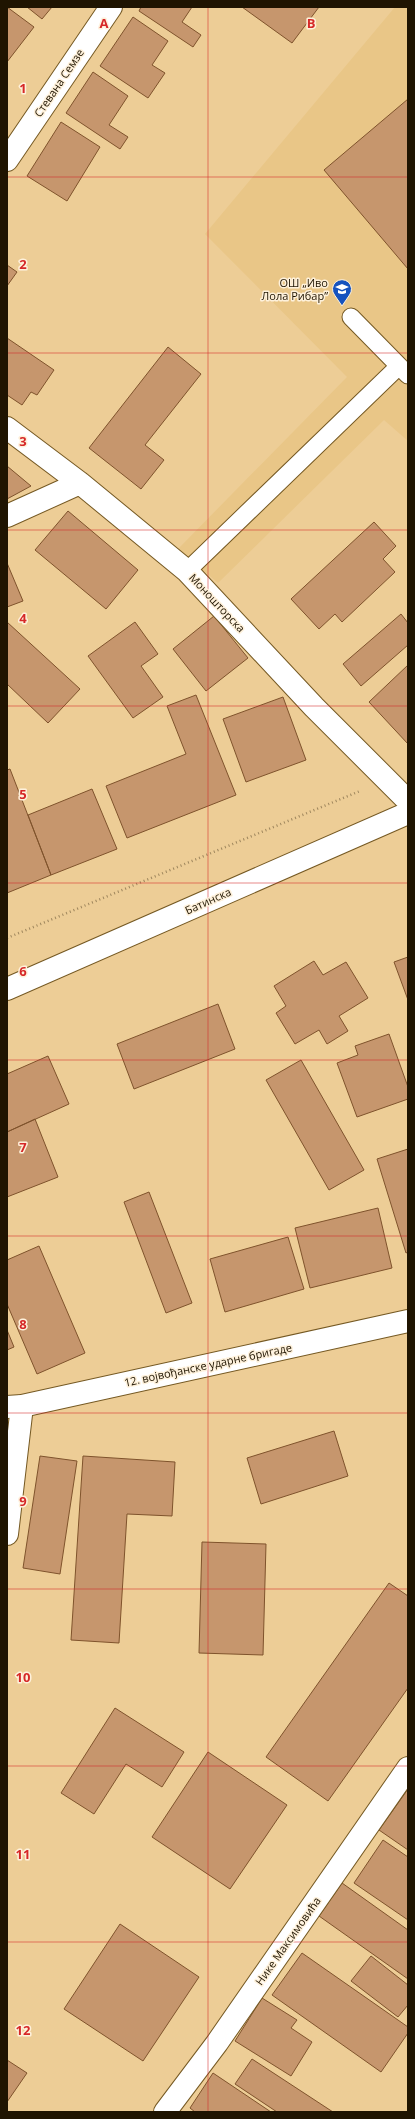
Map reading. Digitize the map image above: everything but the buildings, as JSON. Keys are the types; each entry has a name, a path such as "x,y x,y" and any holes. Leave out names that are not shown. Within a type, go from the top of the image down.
{"street":[{"name":"Стевана Семзе","path":"7,160 112,7"},
{"name":"Моношторска","path":"7,428 80,483 187,570 314,707 408,801"},
{"path":"7,516 80,483"},
{"name":"Батинска","path":"7,989 408,813"},
{"name":"12. војвођанске ударне бригаде","path":"14,1407 408,1321"},
{"path":"7,1534 14,1407"},
{"name":"Нике Максимовића","path":"165,2112 217,2043 408,1768"}],"lane":[{"path":"187,570 403,370 351,317"}],"path":[{"path":"7,938 386,780"}],"shaded area":[{"name":"ОШ „Иво Лола Рибар”","path":"395,7 408,7 408,441 384,420 218,583 178,549 347,377 205,234"}],"place":[{"name":"ОШ „Иво Лола Рибар”","path":"342,306"}]}
